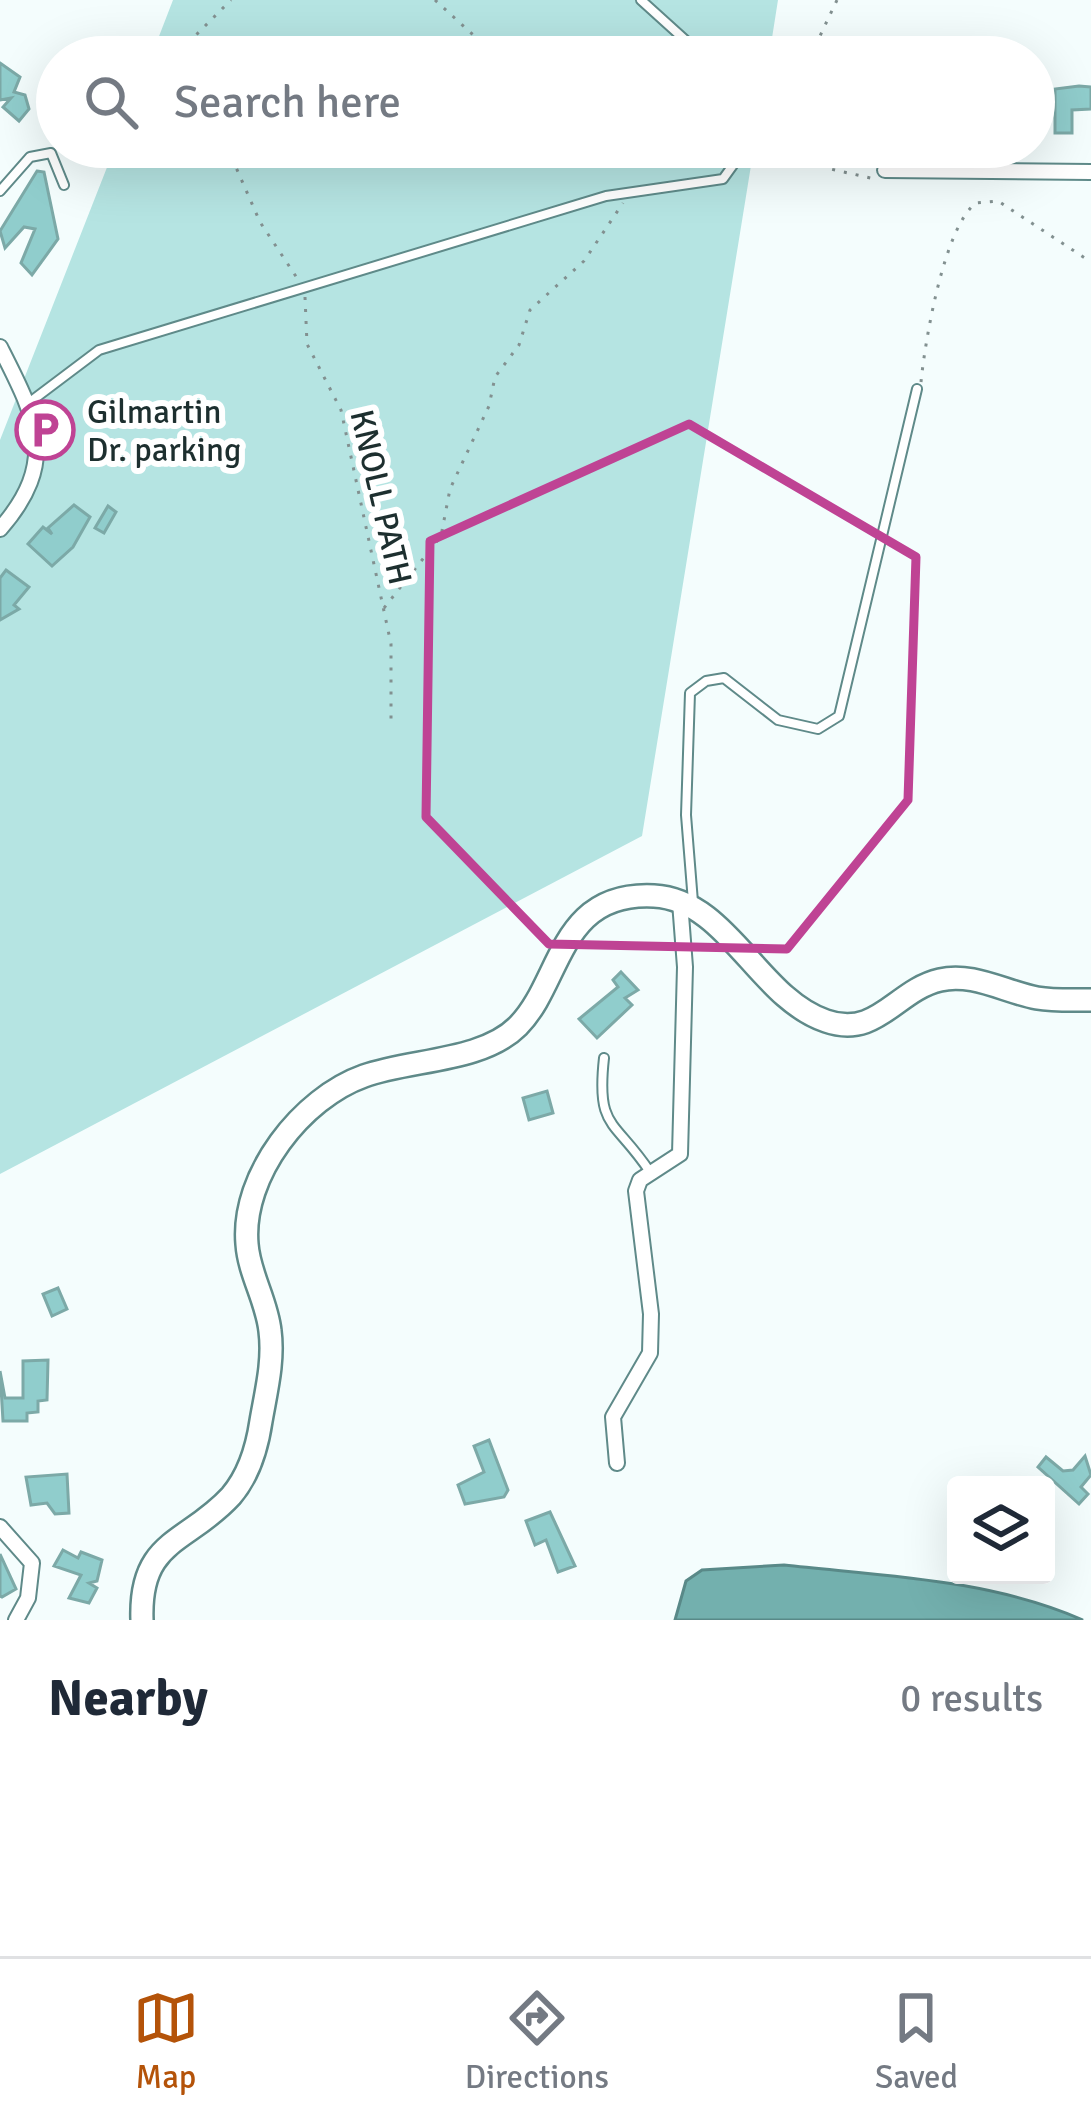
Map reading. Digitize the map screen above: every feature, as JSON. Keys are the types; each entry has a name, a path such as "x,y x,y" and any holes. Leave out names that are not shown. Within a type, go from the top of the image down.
{"street":[{"path":"881,175 1091,172"},
{"path":"0,347 30,402 36,428 33,465 22,499 0,529"},
{"path":"142,1620 143,1588 154,1561 175,1537 230,1497 257,1443 271,1343 246,1231 257,1186 285,1138 319,1101 345,1084 503,1037 528,1014 569,936 597,913 639,897 687,906 779,994 836,1024 864,1024 922,987 956,978 1035,998 1091,1000"},
{"path":"617,1463 614,1417 650,1353 651,1313 636,1191 650,1172 667,1167 680,1154 687,906"},
{"path":"0,1527 32,1563 28,1598 16,1620"}],"lane":[{"path":"641,0 681,36"},
{"path":"0,191 36,156"},
{"path":"57,168 64,185"},
{"path":"30,402 99,350 630,193 723,179 731,168"},
{"path":"687,906 690,693 706,681 724,678 790,724 818,729 839,716 917,389"},
{"path":"604,1058 600,1095 605,1118 650,1172"}],"path":[{"path":"195,36 231,0"},
{"path":"435,0 474,36"},
{"path":"820,36 837,0"},
{"path":"236,168 260,223 305,291"},
{"path":"826,168 881,175"},
{"path":"383,609 441,536 450,489 489,406 495,377 519,345 530,310 584,261 630,193"},
{"path":"917,389 951,246 959,221 976,203 998,201 1091,262"},
{"name":"KNOLL PATH","path":"305,291 307,344 340,410 391,644 391,719"}],"highlighted area":[{"path":"689,424 916,557 908,800 787,949 549,944 426,817 430,541"}],"shaded area":[{"path":"173,0 778,0 772,36 159,36"},
{"path":"107,168 751,168 642,836 0,1174 0,440"},
{"path":"784,1565 898,1576 974,1587 1083,1620 675,1620 686,1581 702,1570"}],"building":[{"path":"0,63 20,77 14,92 25,95 29,109 19,121 3,107 11,98 0,100"},
{"path":"1091,87 1091,109 1072,110 1072,133 1055,133 1055,89"},
{"path":"37,171 44,172 58,239 32,275 21,263 35,229 24,227 5,248 0,231"},
{"path":"74,505 90,517 73,547 52,566 28,544 43,527 52,534 48,528"},
{"path":"108,506 116,512 104,533 95,528"},
{"path":"6,570 29,587 14,605 19,609 0,620 0,578"},
{"path":"621,972 638,990 625,998 632,1005 597,1038 579,1019 618,987 613,980"},
{"path":"547,1091 553,1113 529,1120 523,1098"},
{"path":"58,1288 67,1309 52,1316 43,1294"},
{"path":"48,1360 47,1400 38,1401 38,1412 27,1413 27,1421 3,1421 0,1371 5,1398 23,1398 23,1361"},
{"path":"489,1440 508,1490 504,1497 465,1504 458,1485 484,1472 474,1446"},
{"path":"1085,1456 1091,1475 1081,1487 1088,1494 1079,1504 1055,1482 1055,1476 1038,1467 1046,1457 1063,1471 1073,1470"},
{"path":"67,1474 69,1513 55,1514 47,1503 31,1505 26,1477"},
{"path":"550,1512 575,1566 558,1572 546,1540 535,1545 526,1521"},
{"path":"63,1550 78,1558 81,1552 102,1560 97,1581 89,1583 97,1588 89,1603 69,1598 81,1575 54,1566"},
{"path":"0,1554 16,1589 2,1597 0,1596"}],"place":[{"name":"Gilmartin Dr. parking","path":"45,430"}]}
